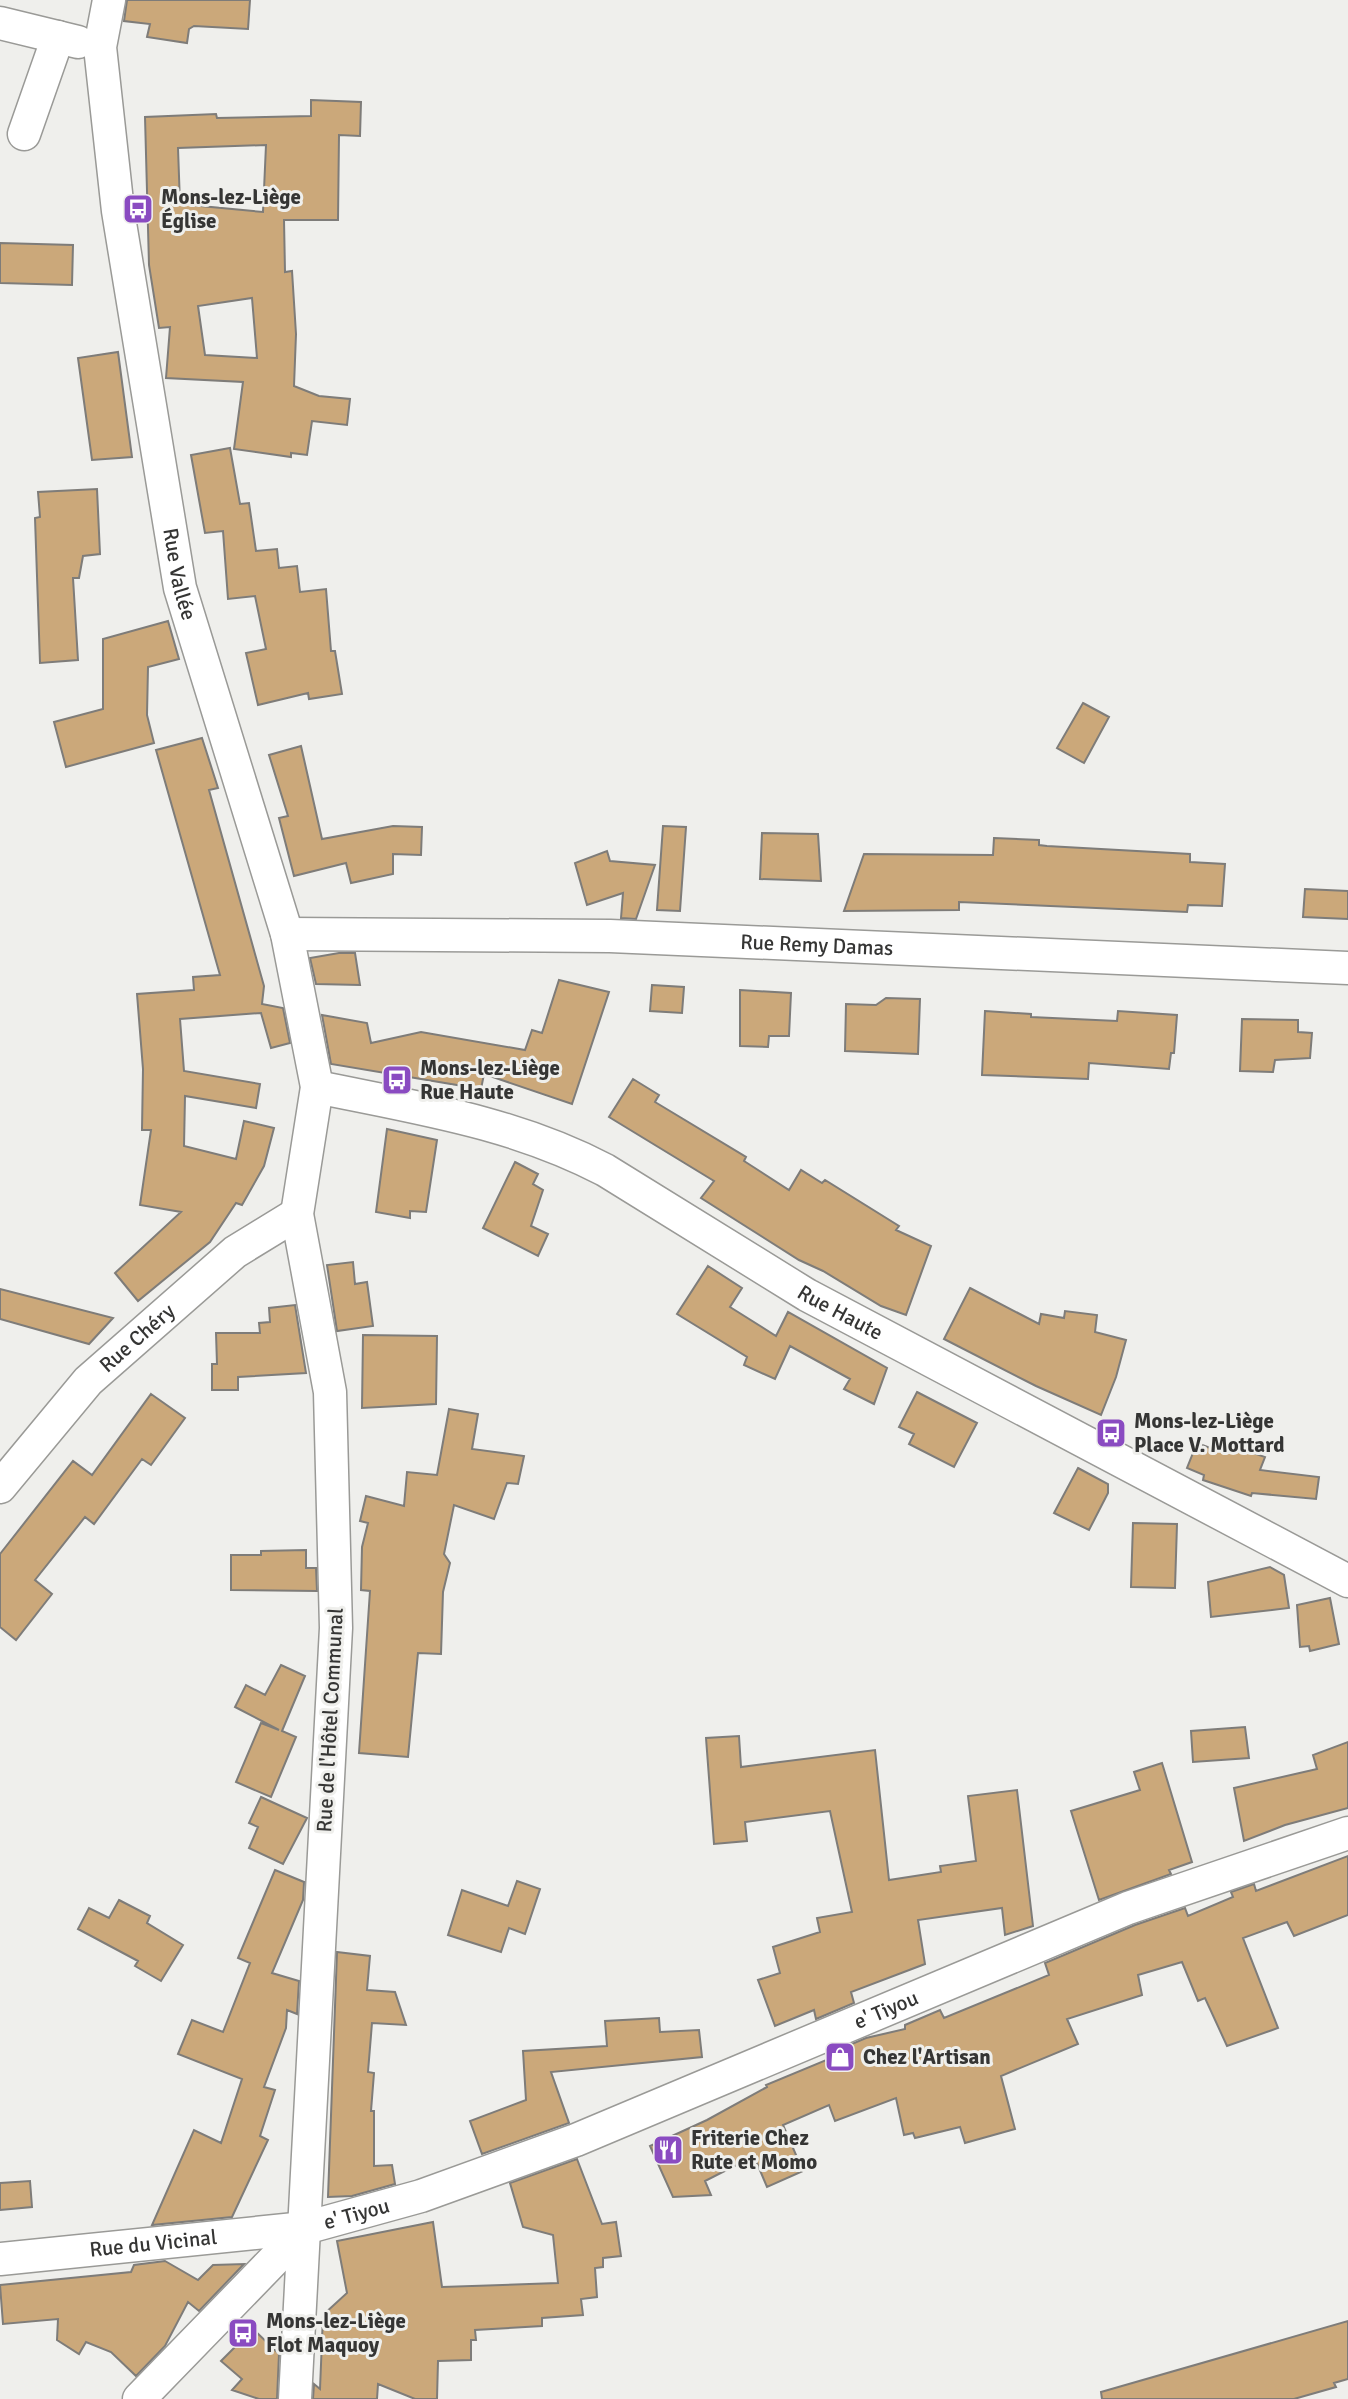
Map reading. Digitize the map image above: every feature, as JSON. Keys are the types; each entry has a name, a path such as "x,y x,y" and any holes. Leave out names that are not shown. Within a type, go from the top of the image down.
{"street":[{"name":"Rue Vallée","path":"109,0 100,47 118,211 180,588 287,934 317,1087"},
{"path":"0,23 100,47"},
{"path":"24,135 58,37"},
{"name":"Rue Remy Damas","path":"287,934 610,936 1348,968"},
{"name":"Rue de l'Hôtel Communal","path":"295,2399 337,1628 330,1392 298,1214 317,1087"},
{"name":"Rue Haute","path":"317,1087 505,1127 572,1152 807,1295 1348,1581"},
{"name":"Rue Chéry","path":"0,1487 88,1381 235,1252 298,1214"},
{"name":"e' Tiyou","path":"305,2228 421,2196 576,2140 1128,1908 1348,1833"},
{"path":"139,2399 305,2228"},
{"name":"Rue du Vicinal","path":"0,2259 305,2228"}],"building":[{"path":"127,0 250,0 248,29 194,26 189,29 187,43 147,37 150,24 124,21"},
{"path":"311,100 361,102 360,136 339,135 338,220 284,220 285,272 292,271 296,334 294,386 319,396 350,399 347,425 312,421 307,455 291,453 291,457 234,449 243,382 166,378 170,327 159,328 149,265 145,117 216,114 217,118 311,116","holes":["266,145 263,212 180,204 178,148","252,298 257,358 205,355 198,306"]},
{"path":"0,243 73,245 72,285 0,283"},
{"path":"118,352 132,457 92,460 78,358"},
{"path":"230,448 240,504 249,503 256,551 277,549 279,568 297,566 300,592 326,589 331,651 335,651 342,694 309,699 308,693 258,705 246,653 266,649 255,596 228,599 223,531 205,533 191,455"},
{"path":"97,489 100,554 83,556 79,578 73,578 78,660 40,663 35,518 40,517 38,492"},
{"path":"168,621 179,659 148,667 147,715 154,743 66,767 54,722 103,709 103,639"},
{"path":"1083,703 1109,717 1084,763 1057,748"},
{"path":"202,738 218,788 209,790 264,986 262,1004 283,1008 290,1043 271,1048 261,1013 180,1019 184,1071 260,1084 256,1108 185,1096 184,1146 236,1159 244,1121 274,1128 264,1166 242,1205 236,1203 210,1242 138,1301 115,1273 181,1212 140,1205 151,1130 142,1130 143,1069 137,994 194,990 193,977 220,975 156,750"},
{"path":"301,746 322,839 393,826 422,827 421,855 393,854 393,874 351,883 346,863 294,876 279,818 288,816 269,755"},
{"path":"663,826 686,827 680,911 657,910"},
{"path":"762,833 818,834 821,881 760,879"},
{"path":"994,838 1039,840 1039,845 1047,846 1190,854 1190,862 1225,864 1222,906 1188,905 1187,912 959,902 959,910 844,911 864,854 993,855"},
{"path":"607,851 610,861 655,865 636,919 621,918 623,893 587,905 575,863"},
{"path":"1305,889 1348,891 1348,919 1303,917"},
{"path":"355,953 360,985 316,984 310,958"},
{"path":"559,980 609,992 572,1104 484,1074 481,1089 331,1064 322,1015 367,1023 371,1043 421,1032 525,1050 532,1030 542,1033"},
{"path":"652,985 684,987 682,1013 650,1011"},
{"path":"740,990 791,993 789,1036 769,1036 768,1047 740,1046"},
{"path":"886,998 920,999 918,1054 845,1051 846,1004 876,1005"},
{"path":"985,1011 1031,1014 1031,1017 1117,1021 1118,1011 1177,1015 1174,1053 1171,1053 1169,1069 1089,1063 1088,1079 982,1075"},
{"path":"1242,1019 1298,1020 1298,1032 1312,1033 1310,1058 1275,1060 1273,1072 1240,1071"},
{"path":"633,1079 659,1095 655,1102 746,1157 744,1161 789,1190 801,1170 822,1183 825,1180 899,1226 896,1230 931,1246 906,1315 881,1306 823,1271 799,1260 701,1198 714,1181 609,1117"},
{"path":"387,1129 437,1140 426,1212 410,1211 410,1218 376,1212"},
{"path":"515,1162 538,1174 533,1184 543,1190 531,1226 548,1234 538,1256 483,1228"},
{"path":"353,1262 355,1284 367,1282 373,1326 337,1331 327,1265"},
{"path":"708,1266 742,1288 730,1307 776,1336 788,1312 887,1368 874,1404 844,1389 850,1379 790,1346 775,1379 744,1365 747,1357 677,1314"},
{"path":"970,1288 1039,1324 1041,1314 1064,1318 1065,1311 1097,1315 1095,1332 1126,1340 1116,1377 1101,1415 1036,1386 944,1339"},
{"path":"0,1289 113,1318 89,1344 0,1319"},
{"path":"295,1305 306,1373 238,1377 238,1390 212,1390 212,1364 217,1364 216,1333 260,1333 259,1323 270,1322 269,1308"},
{"path":"363,1335 437,1336 436,1404 362,1408"},
{"path":"917,1392 977,1423 954,1467 909,1444 914,1434 899,1427"},
{"path":"151,1394 185,1418 151,1465 142,1459 94,1524 85,1517 35,1580 52,1594 16,1640 0,1627 0,1554 73,1461 92,1475"},
{"path":"449,1409 478,1414 472,1449 524,1456 518,1484 507,1483 494,1519 454,1505 444,1554 450,1563 443,1592 441,1654 418,1653 408,1757 359,1753 370,1591 361,1590 362,1547 368,1523 360,1521 366,1496 404,1506 407,1472 437,1475"},
{"path":"1216,1440 1265,1457 1260,1470 1319,1477 1316,1499 1252,1493 1251,1496 1203,1480 1204,1475 1187,1468 1197,1443 1213,1449"},
{"path":"1078,1468 1108,1484 1108,1493 1089,1530 1054,1513"},
{"path":"1133,1523 1177,1524 1175,1588 1131,1587"},
{"path":"306,1550 306,1568 316,1568 317,1591 231,1590 231,1555"},
{"path":"1270,1567 1284,1575 1289,1608 1211,1617 1208,1582"},
{"path":"1330,1598 1339,1644 1310,1651 1309,1646 1300,1647 1297,1605"},
{"path":"281,1665 305,1676 282,1731 296,1737 271,1797 236,1782 261,1723 279,1730 235,1707 246,1685 265,1695"},
{"path":"1245,1727 1249,1758 1193,1762 1191,1731"},
{"path":"739,1736 741,1767 875,1750 889,1880 941,1872 940,1866 976,1861 968,1796 1017,1790 1033,1926 1005,1935 1002,1908 918,1920 925,1964 851,1992 854,2003 816,2019 814,2010 775,2026 758,1980 780,1973 773,1947 820,1932 817,1918 852,1912 830,1811 745,1822 747,1841 714,1844 706,1738"},
{"path":"1348,1742 1348,1808 1285,1825 1244,1841 1234,1788 1317,1769 1313,1755"},
{"path":"1162,1763 1192,1862 1169,1870 1171,1874 1099,1900 1071,1811 1140,1790 1134,1772"},
{"path":"261,1797 307,1818 283,1864 249,1848 258,1827 249,1823"},
{"path":"1348,1856 1348,1915 1294,1936 1287,1922 1243,1938 1278,2028 1227,2046 1205,1998 1198,2001 1182,1962 1138,1975 1142,1995 1067,2019 1078,2044 1001,2076 1015,2129 965,2143 960,2127 915,2138 913,2133 904,2135 896,2098 835,2121 829,2105 783,2125 803,2171 767,2187 754,2156 705,2181 711,2195 673,2197 650,2146 707,2120 767,2087 766,2085 829,2059 828,2054 866,2038 905,2029 905,2025 940,2010 944,2018 1049,1975 1045,1963 1135,1925 1185,1908 1188,1916 1233,1897 1231,1892 1254,1884 1256,1891"},
{"path":"275,1870 304,1882 303,1900 272,1973 299,1981 297,2014 287,2010 286,2028 264,2087 275,2090 260,2136 268,2140 232,2217 152,2225 194,2130 221,2143 242,2079 178,2054 192,2020 223,2032 250,1963 238,1958"},
{"path":"517,1881 540,1889 525,1934 509,1928 501,1952 448,1935 462,1890 508,1906"},
{"path":"119,1900 150,1916 147,1923 183,1945 161,1981 135,1966 138,1961 78,1929 89,1908 109,1918"},
{"path":"337,1952 370,1956 367,1990 395,1992 406,2025 372,2023 368,2072 374,2073 371,2111 374,2111 374,2166 392,2165 395,2184 352,2196 328,2197"},
{"path":"659,2018 660,2032 699,2030 702,2057 551,2072 569,2123 482,2154 470,2121 526,2100 523,2051 607,2046 605,2021"},
{"path":"577,2159 602,2224 616,2222 621,2256 603,2258 603,2267 595,2268 597,2297 581,2299 583,2315 542,2318 542,2326 475,2330 476,2340 471,2340 471,2360 438,2361 437,2399 415,2399 378,2384 377,2399 313,2399 314,2384 320,2389 323,2315 347,2293 337,2241 433,2222 442,2287 558,2283 553,2235 523,2227 510,2183"},
{"path":"30,2181 32,2207 0,2210 0,2183"},
{"path":"165,2261 198,2280 213,2265 244,2264 199,2311 188,2302 165,2346 136,2376 111,2352 86,2342 79,2354 57,2340 58,2319 3,2324 0,2285 131,2272 134,2265"},
{"path":"1348,2321 1348,2379 1334,2383 1336,2387 1294,2399 1102,2399 1101,2392"},
{"path":"253,2329 279,2354 277,2399 259,2399 232,2390 242,2379 221,2361"}],"place":[{"name":"Mons-lez-Liège Église","path":"138,209"},
{"name":"Mons-lez-Liège Rue Haute","path":"397,1080"},
{"name":"Mons-lez-Liège Place V. Mottard","path":"1111,1433"},
{"name":"Chez l'Artisan","path":"840,2057"},
{"name":"Friterie Chez Rute et Momo","path":"668,2150"},
{"name":"Mons-lez-Liège Flot Maquoy","path":"243,2333"}]}
